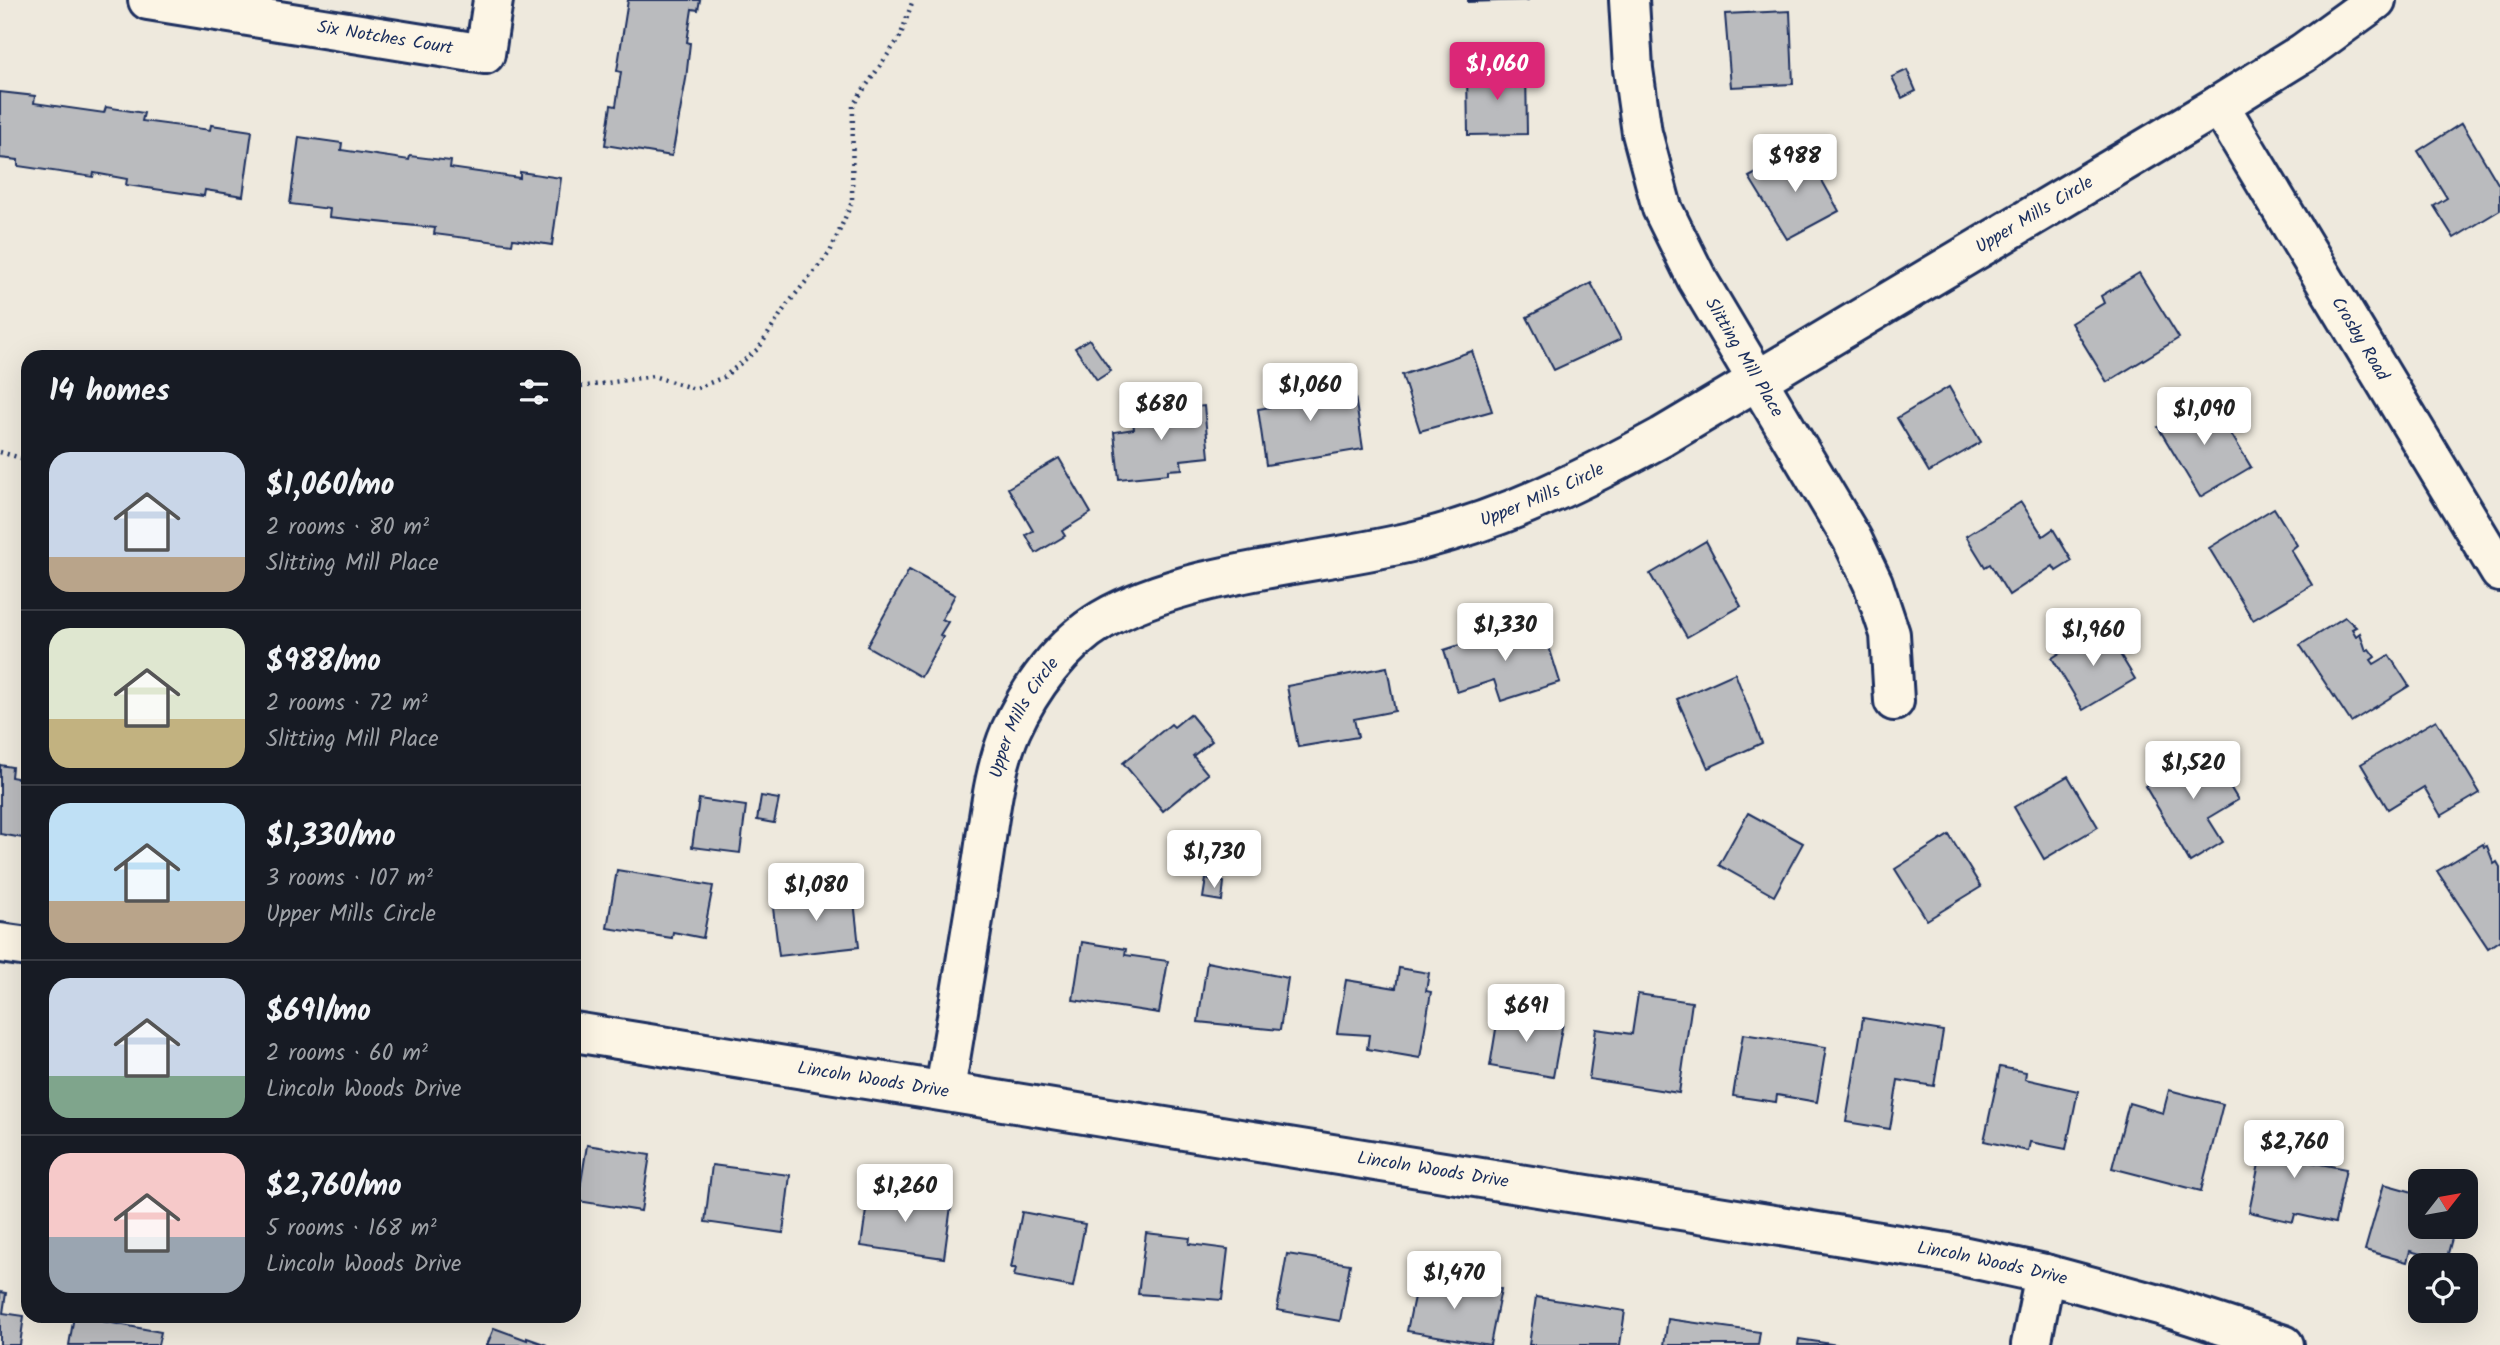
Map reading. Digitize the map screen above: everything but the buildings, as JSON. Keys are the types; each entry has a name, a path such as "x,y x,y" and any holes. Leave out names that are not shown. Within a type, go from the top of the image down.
{"street":[{"name":"Six Notches Court","path":"148,0 485,54 494,0"},
{"name":"Slitting Mill Place","path":"1629,0 1633,69 1642,133 1662,208 1697,279 1852,539 1873,583 1889,634 1894,701"},
{"name":"Upper Mills Circle","path":"945,1090 995,786 1010,732 1034,687 1061,656 1099,622 1143,599 1197,584 1347,558 1496,517 1578,483 2220,105 2303,53 2376,0"},
{"name":"Crosby Road","path":"2220,105 2499,569"},
{"path":"0,943 21,946"},
{"name":"Lincoln Woods Drive","path":"581,1033 1948,1253 2045,1273 2284,1345"},
{"path":"2031,1345 2045,1273"}],"path":[{"path":"581,387 653,376 695,389 724,377 759,348 786,306 830,252 852,202 853,106 900,37 913,0"},
{"path":"0,452 21,458"}]}
